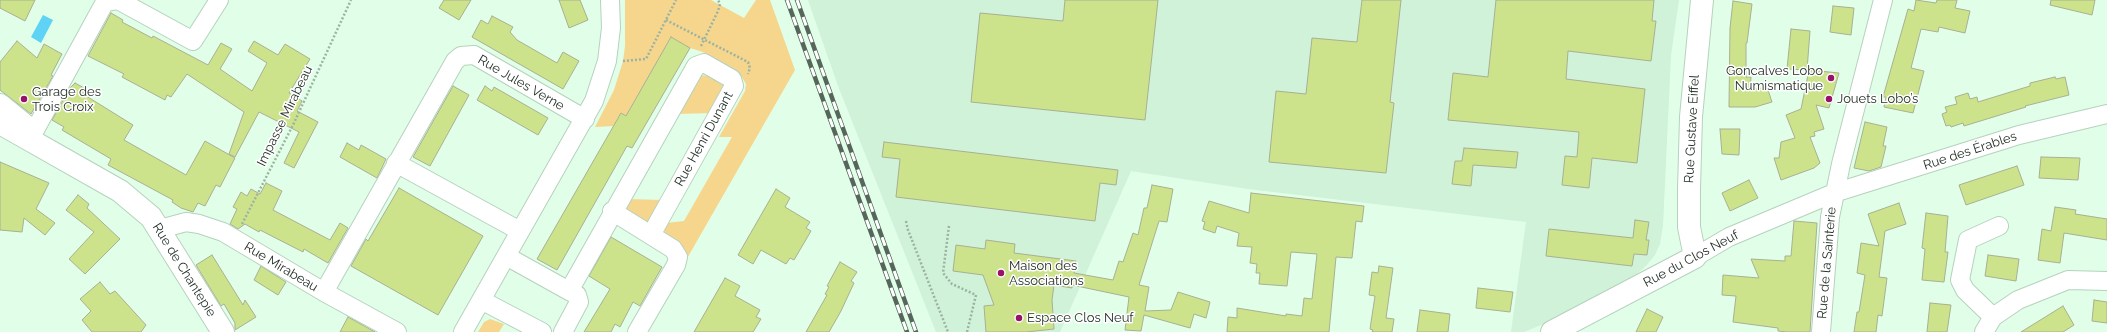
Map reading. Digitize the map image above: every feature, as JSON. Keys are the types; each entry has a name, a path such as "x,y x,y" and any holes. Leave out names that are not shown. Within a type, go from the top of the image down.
{"street":[{"path":"32,136 105,2 118,0 193,41 219,0"},
{"path":"463,332 584,119 601,83 607,62 611,28 610,0"},
{"name":"Rue Gustave Eiffel","path":"1695,257 1689,227 1691,117 1702,0"},
{"name":"Rue de la Sainterie","path":"1821,332 1830,217 1834,193 1883,0"},
{"name":"Rue Jules Verne","path":"324,292 455,61 468,54 474,55 584,119"},
{"path":"569,290 612,211 696,66 700,63"},
{"name":"Rue Henri Dunant","path":"651,235 734,86 732,79 704,63 700,63"},
{"name":"Rue de Chantepie","path":"0,105 32,136 63,157 120,191 151,217 160,229 223,332"},
{"name":"Rue des Érables","path":"1834,193 2019,135 2107,114"},
{"name":"Rue de Chantepie","path":"0,123 32,136"},
{"path":"396,163 520,231"},
{"name":"Rue du Clos Neuf","path":"1552,332 1695,257 1729,237 1834,193"},
{"path":"612,211 673,249 678,257 678,261 637,332"},
{"name":"Rue Mirabeau","path":"160,229 180,223 199,224 223,232 324,292 397,332"},
{"path":"1993,317 1965,290 1960,280 1968,240 1999,226"},
{"path":"506,256 576,295 579,302 563,332"},
{"path":"1984,332 1993,317 2018,300 2068,280 2107,281"},
{"path":"481,300 542,332"}],"path":[{"name":"Impasse Mirabeau","path":"234,239 293,125 351,0"},
{"path":"607,62 646,59 676,0"},
{"path":"700,63 700,47 718,12 720,4 718,0"},
{"path":"906,221 908,230 948,332"},
{"path":"949,226 943,274 952,284 976,295 967,332"}],"shaded area":[{"path":"625,0 711,0 744,18 756,0 770,0 795,70 685,262 665,235 664,228 666,223 684,221 732,137 719,137 745,91 746,84 740,74 703,52 690,48 671,37 626,116 621,113 613,126 595,127 614,90 623,61 625,46"},
{"path":"808,0 1679,0 1671,55 1663,225 1660,244 1655,255 1645,267 1633,277 1546,323 1524,332 1511,332 1526,222 1248,189 1131,171 1060,332 936,332 838,86"},
{"path":"700,75 709,76 724,86 725,90 714,113 675,114"},
{"path":"627,199 664,200 651,220 646,223 627,215 624,205"},
{"path":"490,319 504,324 499,332 478,332 484,322"}],"water":[{"path":"43,15 53,20 41,43 31,37"}],"building":[{"path":"0,0 35,0 25,21 0,8"},
{"path":"444,0 471,0 459,20 439,8"},
{"path":"559,0 580,0 588,20 569,28"},
{"path":"1065,0 1158,0 1145,120 971,102 980,13 1063,21"},
{"path":"1362,0 1401,0 1390,102 1394,103 1386,173 1269,162 1276,91 1306,94 1312,38 1357,42"},
{"path":"1496,0 1654,0 1652,21 1656,21 1651,61 1568,51 1566,79 1645,89 1637,163 1592,158 1589,188 1562,185 1565,156 1577,157 1579,132 1448,120 1453,73 1488,77"},
{"path":"1916,0 1936,3 1937,0 1957,0 1955,8 1970,11 1965,33 1939,27 1938,32 1921,29 1911,68 1924,71 1913,113 1884,107 1886,97 1883,97 1908,9 1914,11"},
{"path":"2051,0 2095,0 2092,15 2050,5"},
{"path":"1733,1 1752,4 1746,43 1746,77 1751,77 1750,90 1767,87 1772,102 1755,107 1729,107 1730,28"},
{"path":"1833,6 1854,8 1851,35 1830,32"},
{"path":"111,13 123,20 122,22 152,38 153,36 208,65 221,43 232,49 220,69 252,91 267,63 248,51 254,41 278,55 285,44 310,59 289,93 302,101 297,111 318,122 294,168 284,163 299,132 259,112 235,157 229,154 244,112 187,74 171,97 167,95 165,100 122,77 124,74 88,56"},
{"path":"492,16 513,27 510,32 517,40 557,63 563,52 579,61 563,89 472,37 481,20 488,24"},
{"path":"1791,29 1810,31 1807,70 1787,69"},
{"path":"671,37 690,48 632,148 627,146 557,270 537,259 621,113 626,116"},
{"path":"17,41 37,58 44,44 62,54 51,75 53,76 31,114 0,90 0,62"},
{"path":"1809,70 1839,73 1829,108 1816,105 1824,129 1814,132 1815,136 1810,137 1820,163 1814,168 1781,180 1774,158 1779,158 1781,142 1795,138 1786,115 1801,109"},
{"path":"2055,77 2056,79 2065,77 2069,95 2025,106 2026,107 1964,126 1963,123 1951,127 1950,125 1946,126 1942,114 1947,112 1945,107 1957,104 1955,97 1968,93 1970,99 1977,97 1978,102 2030,86 2030,83"},
{"path":"75,83 86,89 83,94 133,125 124,140 186,175 205,141 235,158 220,187 216,185 205,206 198,203 193,212 181,208 172,202 173,200 108,165 111,159 62,130 64,127 52,120 70,88"},
{"path":"453,86 469,95 430,166 413,157"},
{"path":"485,86 492,91 494,87 548,118 538,135 477,100"},
{"path":"1865,122 1887,127 1883,146 1886,146 1881,167 1869,171 1854,168"},
{"path":"1720,129 1740,129 1739,155 1722,154"},
{"path":"884,142 1118,170 1116,185 1100,183 1095,221 896,197 900,159 882,157"},
{"path":"347,143 359,150 361,145 386,159 377,178 340,157"},
{"path":"1464,148 1518,152 1516,168 1473,165 1471,186 1452,184 1455,161 1462,161"},
{"path":"2041,157 2080,158 2078,180 2039,178"},
{"path":"0,162 49,183 36,209 55,223 45,235 24,218 22,232 0,230"},
{"path":"2017,166 2024,185 1966,205 1959,185"},
{"path":"1749,180 1758,198 1730,211 1722,193"},
{"path":"266,183 282,191 273,210 330,240 340,223 348,228 328,263 304,249 303,252 245,224 238,229 230,224 237,209 233,207 241,192 247,196 251,189 260,194"},
{"path":"1152,185 1173,189 1167,222 1159,221 1139,285 1149,287 1145,311 1171,310 1178,292 1210,302 1206,318 1194,314 1190,328 1144,315 1141,331 1125,330 1129,297 1072,285 1072,288 1054,285 1052,300 1054,329 1026,332 986,332 984,306 994,305 983,275 953,271 956,245 985,249 986,240 1015,244 1014,253 1076,261 1074,273 1113,280 1119,261 1123,262 1133,233 1138,235 1144,208 1147,208"},
{"path":"399,188 483,236 438,315 351,266 366,239 368,241"},
{"path":"776,189 790,198 785,207 810,222 806,228 811,231 794,260 790,258 786,264 761,250 753,264 738,255"},
{"path":"1251,193 1364,206 1362,222 1356,221 1352,258 1336,257 1329,332 1227,332 1228,317 1237,318 1237,308 1286,316 1286,314 1302,316 1304,298 1312,299 1317,254 1291,252 1287,286 1259,284 1260,273 1256,273 1257,264 1250,263 1252,247 1237,246 1239,233 1217,226 1215,233 1203,229 1205,222 1202,221 1209,201 1249,213"},
{"path":"78,195 89,204 87,208 120,239 85,274 69,259 94,232 66,210"},
{"path":"1899,203 1906,224 1885,231 1879,277 1887,278 1882,316 1878,315 1876,332 1854,332 1865,275 1857,273 1861,243 1879,246 1868,214"},
{"path":"2055,207 2076,210 2075,214 2107,219 2107,240 2064,233 2060,263 2038,260 2042,229 2051,231"},
{"path":"1926,213 1948,216 1945,252 1948,252 1944,282 1922,280 1925,249 1922,248"},
{"path":"1635,220 1649,222 1646,240 1649,240 1647,255 1634,254 1632,266 1546,256 1549,229 1633,238"},
{"path":"1794,221 1817,223 1810,332 1778,331 1778,328 1733,322 1736,296 1722,295 1723,275 1759,278 1751,259 1785,261 1785,256 1791,256"},
{"path":"611,237 662,267 640,306 633,302 620,327 615,324 611,332 584,332 610,289 589,276"},
{"path":"212,255 243,305 245,300 256,317 235,330 235,323 224,304 221,306 196,265"},
{"path":"1988,255 2019,259 2016,281 1985,276"},
{"path":"840,262 857,272 851,281 854,283 841,311 829,332 806,332 827,295 825,294 829,287 827,286"},
{"path":"261,266 286,282 278,295 254,280"},
{"path":"1379,266 1393,268 1386,318 1394,319 1392,332 1372,332 1373,330 1370,329 1375,296 1369,295 1372,272 1378,273"},
{"path":"725,278 740,286 735,296 760,310 756,317 761,319 753,332 694,332"},
{"path":"100,282 110,294 115,291 146,325 141,332 92,332 82,320 91,311 80,299"},
{"path":"1478,288 1513,292 1510,312 1476,308"},
{"path":"2094,300 2107,302 2107,323 2092,321"},
{"path":"1930,303 1951,305 1947,332 1927,332"},
{"path":"2063,306 2074,325 2063,332 2021,332"},
{"path":"1647,309 1663,317 1656,332 1636,332"},
{"path":"1420,310 1450,314 1448,332 1417,332"},
{"path":"348,317 375,332 340,332"}],"railway":[{"path":"787,0 907,332"},
{"path":"797,0 916,332"}],"place":[{"name":"Goncalves Lobo Numismatique","path":"1831,78"},
{"name":"Garage des Trois Croix","path":"24,99"},
{"name":"Jouets Lobo’s","path":"1829,99"},
{"name":"Maison des Associations","path":"1001,273"},
{"name":"Espace Clos Neuf","path":"1019,318"}]}
